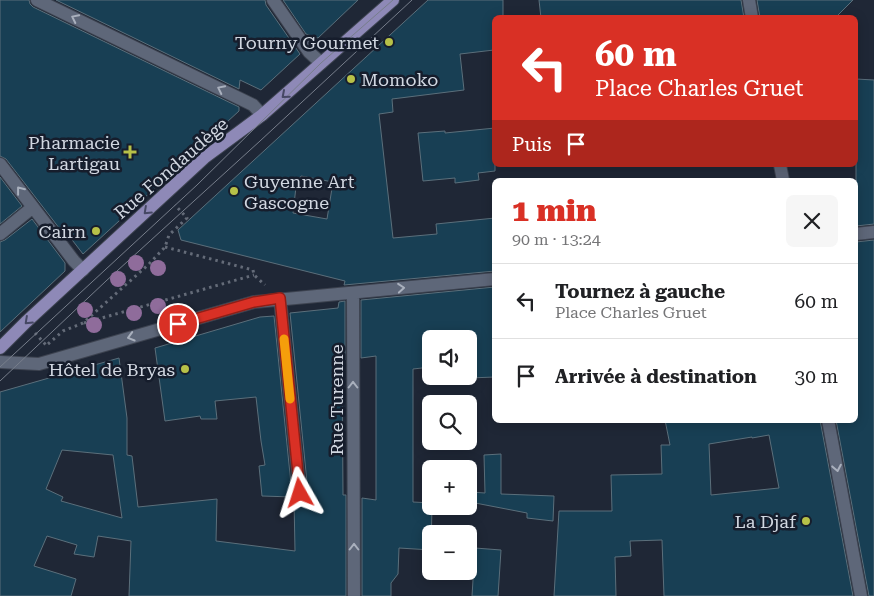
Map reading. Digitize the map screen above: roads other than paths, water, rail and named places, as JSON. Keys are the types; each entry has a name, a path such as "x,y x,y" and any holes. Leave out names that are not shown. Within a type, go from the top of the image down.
{"main road":[{"name":"Rue Fondaudège","path":"0,348 204,158 262,115 393,0"}],"street":[{"path":"37,0 253,105 262,115"},
{"path":"273,0 309,52 322,63"},
{"path":"749,0 752,15"},
{"path":"0,164 74,261 83,270"},
{"path":"0,234 33,207"},
{"path":"858,234 874,232"},
{"path":"0,362 39,364 254,302 280,298 492,280"},
{"name":"Rue Turenne","path":"352,293 354,596"},
{"path":"280,298 300,493"},
{"path":"829,423 862,596"}],"tram line":[{"path":"0,367 197,185 321,63 393,0"},
{"path":"0,381 412,0"}],"place":[{"name":"Tourny Gourmet","path":"389,42"},
{"name":"Momoko","path":"351,79"},
{"name":"Pharmacie Lartigau","path":"130,152"},
{"name":"Guyenne Art Gascogne","path":"234,191"},
{"name":"Cairn","path":"96,231"},
{"name":"Hôtel de Bryas","path":"185,369"},
{"name":"La Djaf","path":"806,521"}]}
